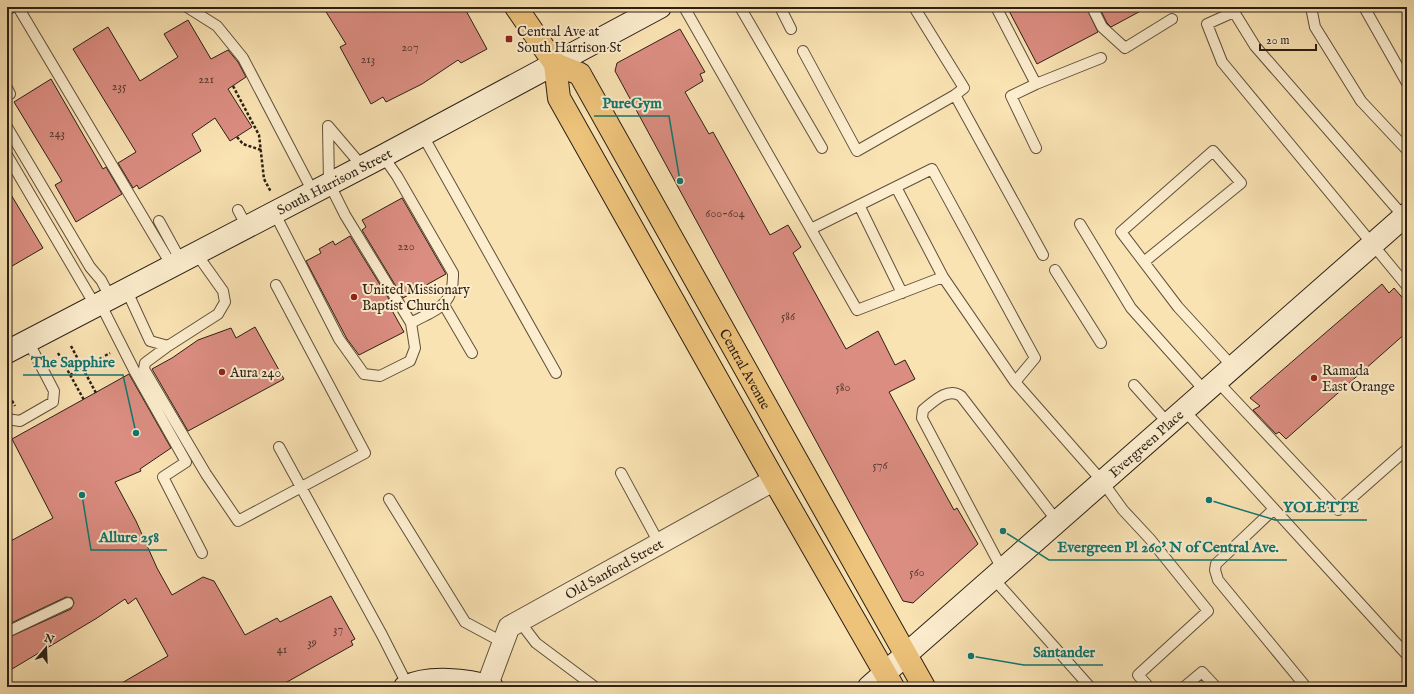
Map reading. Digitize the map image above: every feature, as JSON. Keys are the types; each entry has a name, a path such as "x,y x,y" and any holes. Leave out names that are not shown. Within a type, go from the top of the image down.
{"main road":[{"path":"516,7 555,64 559,98 774,480 890,680"},
{"name":"South Harrison Street","path":"7,352 183,260 242,218 274,204 321,188 660,7"},
{"name":"Central Avenue","path":"555,64 580,74 905,656 924,687"},
{"name":"Evergreen Place","path":"870,687 890,680 905,656 1406,216"},
{"path":"406,686 441,679 490,686"}],"street":[{"name":"Old Sanford Street","path":"490,686 510,627 774,480"}],"lane":[{"path":"7,10 12,7"},
{"path":"18,7 183,260 224,291 226,302 218,314 168,346 145,364 144,369 206,474 238,522 365,453 276,285"},
{"path":"187,7 217,26 243,58 321,188 345,215 411,323 415,348 410,361 380,376 364,374 339,339 274,204"},
{"path":"684,7 857,310 943,277"},
{"path":"740,7 822,148"},
{"path":"780,7 791,28"},
{"path":"803,51 857,151 964,88 914,7"},
{"path":"996,7 1036,84"},
{"path":"1092,7 1102,27 1125,48 1172,20"},
{"path":"1311,7 1315,27 1361,101 1407,150"},
{"path":"1364,7 1407,83"},
{"path":"1406,216 1255,46 1234,12 1207,24 1222,62 1407,286"},
{"path":"1036,148 1011,96 1036,84 1101,58"},
{"path":"955,94 1043,255"},
{"path":"321,188 328,126 362,166"},
{"path":"7,127 90,267 101,280 122,347 186,462 163,478 202,553"},
{"path":"422,134 556,373"},
{"path":"1145,261 1241,183 1213,151 1121,232 1145,261 1178,307 1233,367"},
{"path":"7,155 108,299 150,341 168,346"},
{"path":"383,156 397,176 453,273 451,290 444,305 411,323"},
{"path":"811,230 932,168 1035,358 1015,382"},
{"path":"896,187 943,277 1015,382 1102,482 1123,510 1150,538 1208,611 1138,675 1149,687"},
{"path":"859,205 902,293"},
{"path":"159,221 183,260"},
{"path":"1080,224 1131,308 1338,510 1407,449"},
{"path":"1055,270 1101,343"},
{"path":"444,305 472,353"},
{"path":"7,419 20,421 53,402 54,391 28,341"},
{"path":"1134,385 1176,417 1274,509 1407,655"},
{"path":"1057,521 961,396 956,393 949,393 924,410 922,418 998,574 1090,687"},
{"path":"279,447 406,686"},
{"path":"620,473 659,543"},
{"path":"390,499 465,622 504,643"},
{"path":"1274,509 1216,564 1215,570 1218,580 1306,687"},
{"path":"7,632 68,603"},
{"path":"520,622 536,643 595,687"},
{"path":"1184,687 1202,672 1216,687"}],"path":[{"path":"233,86 259,135 262,150 264,179 274,204"},
{"path":"237,137 242,144 262,150"},
{"path":"71,346 96,393"},
{"path":"70,375 122,347"},
{"path":"58,353 84,400"},
{"path":"7,392 17,411"},
{"path":"7,486 10,497 7,502"}],"building":[{"path":"323,7 464,7 487,49 461,63 458,60 422,84 386,102 383,97 371,104 340,47 346,44"},
{"path":"1007,7 1086,7 1098,32 1037,64"},
{"path":"1099,7 1148,7 1111,27 1107,23"},
{"path":"188,20 211,59 228,50 238,62 246,77 228,89 252,127 230,141 215,118 192,134 201,151 139,189 137,185 133,188 118,163 136,152 73,49 108,27 140,81 178,57 164,34"},
{"path":"680,29 705,72 700,74 703,81 685,92 709,134 713,132 770,235 788,225 801,247 793,253 846,349 878,331 895,365 905,360 915,379 889,392 954,510 957,508 978,544 913,603 903,601 615,71 617,63"},
{"path":"51,79 103,169 106,167 122,194 76,222 55,185 62,181 14,102"},
{"path":"7,188 43,248 7,269"},
{"path":"402,198 446,274 403,298 362,230 366,227 362,220"},
{"name":"United Missionary Baptist Church","path":"350,236 392,304 389,305 404,332 359,355 347,339 306,261 321,253 319,249 333,241 335,245"},
{"name":"Ramada East Orange","path":"1382,284 1389,293 1394,288 1407,303 1407,332 1286,439 1279,432 1276,434 1253,410 1260,406 1250,398"},
{"name":"Aura 240","path":"255,327 284,379 188,431 152,369 172,358 198,340 231,328 236,338"},
{"path":"129,374 171,448 140,469 141,471 115,482 136,521 157,568 172,595 203,577 214,581 245,635 277,618 280,622 331,596 355,639 351,641 353,645 278,687 115,687 168,656 136,598 128,604 125,599 97,618 7,672 7,638 71,609 74,603 72,598 66,597 7,625 7,543 53,518 12,439"}],"place":[{"name":"Central Ave at South Harrison St","path":"509,39"},
{"name":"PureGym","path":"680,181"},
{"name":"United Missionary Baptist Church","path":"354,297"},
{"name":"Aura 240","path":"222,372"},
{"name":"Ramada East Orange","path":"1314,378"},
{"name":"The Sapphire","path":"136,433"},
{"name":"Allure 258","path":"82,495"},
{"name":"YOLETTE","path":"1209,500"},
{"name":"Evergreen Pl 260' N of Central Ave.","path":"1003,531"},
{"name":"Santander","path":"971,656"}]}
